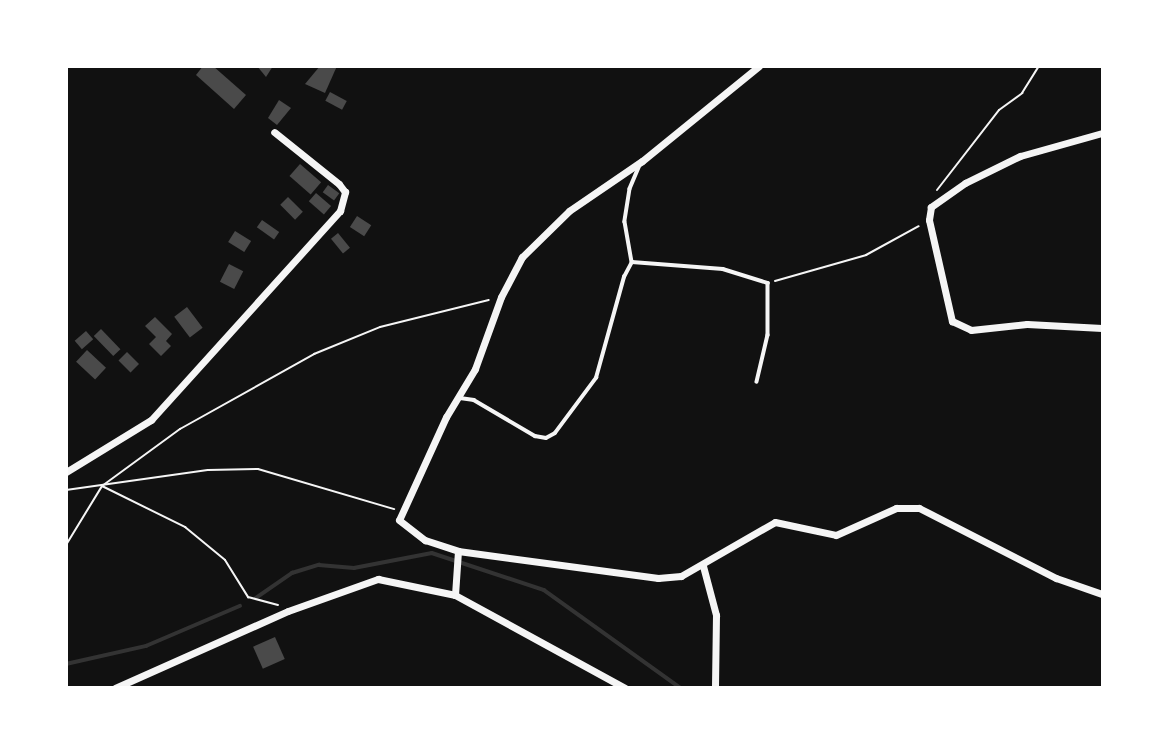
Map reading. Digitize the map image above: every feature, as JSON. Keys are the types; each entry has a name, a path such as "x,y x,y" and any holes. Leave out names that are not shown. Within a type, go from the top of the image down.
{"street":[{"path":"759,66 642,161 569,211 534,243 501,297 460,398 446,417 399,520 425,540 458,554 658,578 681,576 703,566 775,522 836,535 896,508 919,508 1068,583 1102,594"},
{"path":"66,472 151,420 340,211 345,192 339,184 274,132"},
{"path":"1102,133 1020,156 965,183 931,207 929,220 952,321 971,330 1027,324 1102,328"},
{"path":"455,595 458,554"},
{"path":"703,566 716,615 715,688"},
{"path":"115,688 288,611 378,579 455,595 625,688"}],"lane":[{"path":"460,398 474,400 535,436 546,438 555,433 596,378 624,277 632,262 625,222 630,189 642,161"},
{"path":"632,262 723,269 768,283 768,335 757,383"}],"path":[{"path":"931,207 951,170 999,110 1022,93 1039,66"},
{"path":"768,283 866,255 929,220"},
{"path":"66,545 102,486 180,429 314,354 380,327 501,297"},
{"path":"66,490 208,470 258,469 402,511"},
{"path":"102,486 185,527 225,560 248,597 288,611"}],"building":[{"path":"203,66 213,66 246,95 234,109 196,75"},
{"path":"257,66 273,66 266,77"},
{"path":"320,66 337,66 325,93 305,84"},
{"path":"330,92 347,101 342,110 325,101"},
{"path":"279,100 291,108 277,125 268,118"},
{"path":"300,164 321,182 311,194 290,176"},
{"path":"328,185 339,193 334,201 323,192"},
{"path":"316,193 331,206 324,214 309,201"},
{"path":"288,197 303,212 295,220 280,205"},
{"path":"357,216 371,225 364,236 350,227"},
{"path":"262,220 279,232 274,239 257,227"},
{"path":"235,231 251,241 244,252 228,242"},
{"path":"338,233 350,248 343,253 331,239"},
{"path":"229,264 243,271 234,289 220,282"},
{"path":"187,307 203,328 190,337 174,317"},
{"path":"155,317 172,334 166,341 171,346 161,356 149,344 156,337 145,326"},
{"path":"101,329 120,349 113,356 94,336"},
{"path":"86,331 93,339 82,349 75,341"},
{"path":"87,350 106,368 95,379 76,362"},
{"path":"127,352 139,364 131,373 119,360"},
{"path":"275,637 285,659 263,669 253,647"}],"waterway":[{"path":"256,598 292,573 319,565 354,568 432,553 544,590 681,688"},
{"path":"66,664 146,646 240,606"}]}
